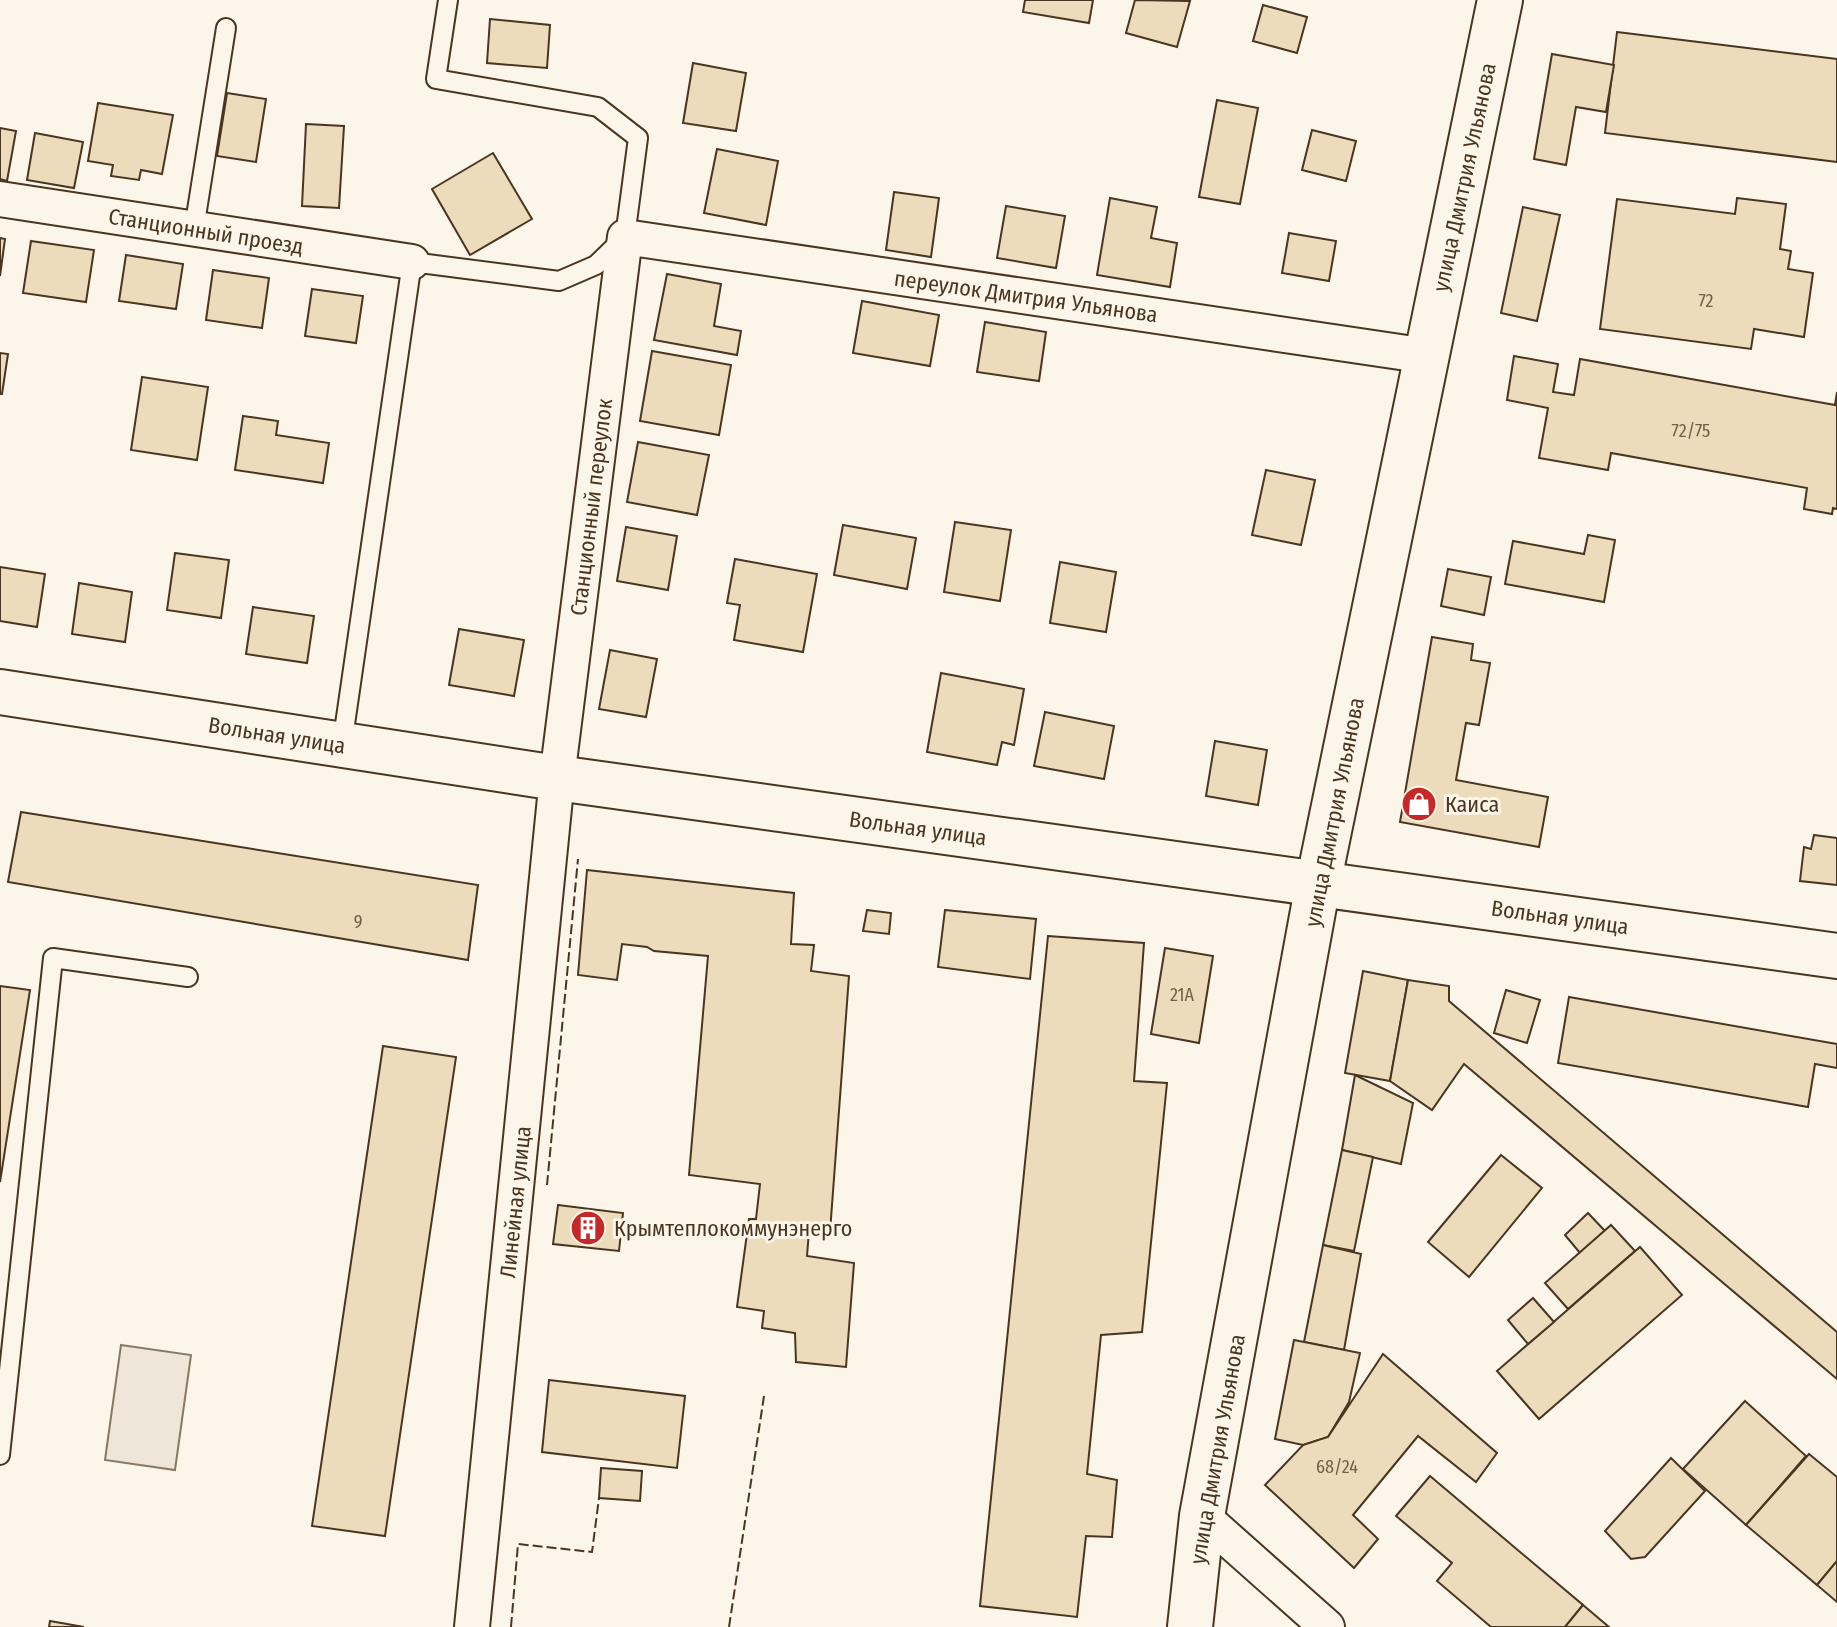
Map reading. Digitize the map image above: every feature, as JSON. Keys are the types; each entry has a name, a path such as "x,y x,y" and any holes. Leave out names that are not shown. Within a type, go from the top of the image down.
{"street":[{"name":"улица Дмитрия Ульянова","path":"1190,1627 1202,1516 1318,884 1500,0"},
{"name":"Станционный проезд","path":"0,199 412,262"},
{"name":"переулок Дмитрия Ульянова","path":"625,237 1427,356"},
{"name":"Станционный переулок","path":"557,778 625,237"},
{"name":"Вольная улица","path":"0,692 557,778 1837,956"},
{"name":"Линейная улица","path":"472,1627 557,778"},
{"path":"1202,1516 1327,1627"}],"lane":[{"path":"342,745 412,262 559,281 596,265 625,237 638,138 598,107 436,79 448,0"},
{"path":"194,229 226,28"},
{"path":"0,1455 53,958 188,977"}],"shaded area":[{"path":"121,1345 191,1355 175,1470 105,1460"}],"building":[{"path":"1025,0 1093,0 1089,23 1023,12"},
{"path":"1135,0 1190,1 1177,47 1126,33"},
{"path":"1263,5 1307,17 1297,53 1253,41"},
{"path":"490,19 550,25 547,68 487,63"},
{"path":"1617,32 1837,59 1837,162 1605,133"},
{"path":"1552,54 1614,65 1606,112 1576,107 1566,165 1534,159"},
{"path":"693,63 746,73 736,131 683,123"},
{"path":"227,93 266,99 256,162 217,156"},
{"path":"1217,100 1258,108 1240,204 1199,197"},
{"path":"98,103 173,115 162,174 141,170 139,180 111,176 113,165 88,161"},
{"path":"306,124 344,126 339,208 302,206"},
{"path":"0,128 16,131 7,181 0,179"},
{"path":"1312,130 1356,141 1346,181 1302,170"},
{"path":"35,133 83,142 74,188 27,180"},
{"path":"717,149 778,161 766,225 704,213"},
{"path":"493,153 532,219 470,255 432,189"},
{"path":"894,192 939,198 931,257 886,250"},
{"path":"1110,198 1157,207 1151,238 1177,243 1170,287 1097,275"},
{"path":"1737,198 1786,204 1780,249 1791,251 1788,269 1813,273 1804,337 1754,329 1751,349 1600,329 1617,199 1735,214"},
{"path":"1006,206 1065,216 1056,268 997,258"},
{"path":"1523,207 1560,215 1537,321 1501,313"},
{"path":"1289,233 1336,241 1329,281 1282,273"},
{"path":"0,238 5,239 0,276"},
{"path":"31,241 94,250 86,302 23,293"},
{"path":"126,255 183,264 176,309 119,301"},
{"path":"213,270 269,278 262,328 206,320"},
{"path":"667,274 721,284 714,326 741,331 737,355 654,340"},
{"path":"312,289 363,296 356,343 305,336"},
{"path":"862,301 939,315 930,366 853,353"},
{"path":"985,322 1046,332 1039,381 977,372"},
{"path":"652,351 731,365 719,435 640,421"},
{"path":"0,353 8,354 2,394 0,394"},
{"path":"1514,356 1558,364 1553,392 1574,395 1580,359 1835,405 1837,392 1837,509 1833,508 1832,514 1804,509 1807,488 1611,453 1608,470 1539,458 1548,408 1507,400"},
{"path":"142,377 208,387 197,460 131,450"},
{"path":"243,416 278,421 276,435 329,443 323,483 235,470"},
{"path":"638,442 709,455 697,515 627,502"},
{"path":"1266,470 1315,480 1301,545 1252,535"},
{"path":"955,522 1011,530 1000,601 944,592"},
{"path":"843,525 916,538 907,589 834,575"},
{"path":"626,527 677,536 668,590 617,581"},
{"path":"1588,535 1615,540 1604,602 1505,584 1513,541 1584,554"},
{"path":"175,553 229,560 221,618 167,610"},
{"path":"735,559 817,574 803,652 734,640 740,605 727,603"},
{"path":"1060,562 1116,572 1106,632 1050,623"},
{"path":"0,567 45,574 37,627 0,621"},
{"path":"1448,569 1491,577 1484,615 1441,606"},
{"path":"79,583 132,592 125,642 72,634"},
{"path":"253,607 314,616 307,663 246,654"},
{"path":"459,629 524,640 514,696 449,685"},
{"path":"1432,637 1473,644 1471,660 1490,663 1479,725 1466,723 1456,780 1548,797 1539,847 1400,822"},
{"path":"610,650 657,659 646,717 599,709"},
{"path":"941,673 1024,689 1014,745 1002,742 997,765 927,752"},
{"path":"1045,712 1114,726 1104,779 1034,766"},
{"path":"1215,741 1267,750 1258,805 1206,796"},
{"path":"21,812 478,885 468,960 8,882"},
{"path":"1814,835 1837,838 1837,885 1800,881 1804,847 1811,849"},
{"path":"587,870 794,893 791,944 814,945 811,971 849,976 830,1232 809,1231 807,1256 854,1263 846,1367 796,1362 795,1333 762,1328 764,1311 737,1307 749,1219 756,1219 760,1184 689,1175 708,956 654,951 647,947 622,944 617,980 578,975"},
{"path":"867,910 891,913 889,934 863,931"},
{"path":"945,910 1036,919 1030,979 938,967"},
{"path":"1048,936 1144,943 1134,1081 1167,1083 1142,1332 1101,1335 1087,1474 1117,1480 1112,1537 1086,1536 1077,1617 980,1606"},
{"path":"1165,948 1213,956 1199,1043 1151,1034"},
{"path":"1363,971 1408,980 1390,1081 1345,1073"},
{"path":"1408,980 1449,986 1449,1001 1837,1332 1837,1379 1464,1064 1432,1110 1390,1081"},
{"path":"0,986 30,990 0,1182"},
{"path":"1506,990 1540,1000 1527,1043 1494,1033"},
{"path":"1569,997 1837,1044 1837,1068 1815,1064 1808,1107 1558,1063"},
{"path":"383,1046 456,1057 385,1536 312,1526"},
{"path":"1355,1075 1413,1103 1401,1164 1342,1150"},
{"path":"1342,1150 1373,1157 1354,1251 1323,1245"},
{"path":"1501,1155 1542,1188 1469,1277 1428,1242"},
{"name":"Крымтеплокоммунэнерго","path":"558,1205 623,1213 619,1251 553,1244"},
{"path":"1588,1213 1605,1231 1580,1253 1565,1235"},
{"path":"1611,1225 1635,1251 1568,1309 1545,1283"},
{"path":"1323,1245 1361,1254 1344,1350 1304,1342"},
{"path":"1640,1247 1682,1295 1539,1419 1497,1371"},
{"path":"1533,1298 1554,1322 1528,1344 1508,1320"},
{"path":"1294,1340 1360,1353 1349,1402 1328,1437 1303,1445 1275,1439"},
{"path":"1383,1354 1497,1453 1476,1482 1418,1436 1353,1515 1378,1539 1354,1568 1265,1485 1303,1445 1328,1437"},
{"path":"549,1380 685,1396 677,1468 542,1452"},
{"path":"1745,1401 1806,1456 1746,1525 1683,1469"},
{"path":"1809,1454 1837,1477 1837,1561 1817,1585 1746,1525"},
{"path":"1671,1458 1705,1491 1645,1557 1631,1559 1605,1531"},
{"path":"601,1468 642,1471 640,1501 599,1498"},
{"path":"1430,1476 1583,1605 1565,1627 1491,1627 1437,1581 1452,1563 1396,1516"},
{"path":"1837,1561 1837,1602 1817,1585"},
{"path":"1583,1605 1609,1627 1565,1627"},
{"path":"50,1621 84,1627 49,1627"}],"fence":[{"path":"547,1185 578,859"},
{"path":"729,1627 764,1396"},
{"path":"511,1627 518,1544 592,1552 599,1498"}],"place":[{"name":"Каиса","path":"1419,804"},
{"name":"Крымтеплокоммунэнерго","path":"588,1228"}]}
